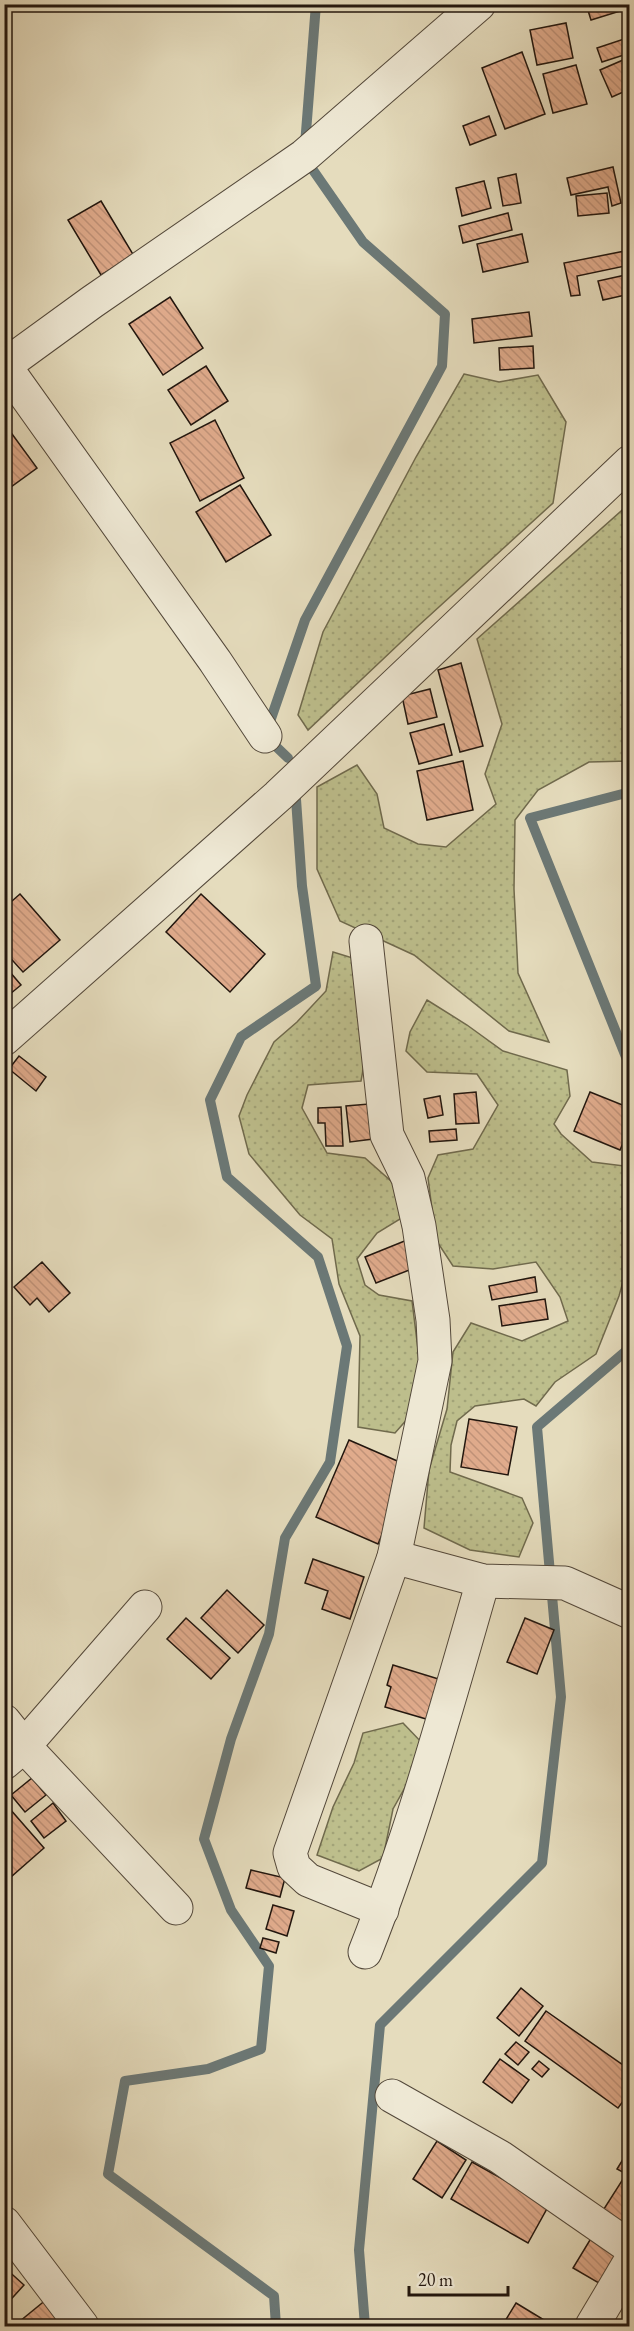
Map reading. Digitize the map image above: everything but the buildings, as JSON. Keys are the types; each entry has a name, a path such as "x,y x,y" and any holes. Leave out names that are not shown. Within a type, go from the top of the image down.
{"street":[{"path":"265,736 215,661 5,366 92,302 304,156 479,4"},
{"path":"4,1039 278,796 630,462"},
{"path":"366,941 387,1135 408,1178 419,1227 433,1320 435,1361 394,1557 290,1853 294,1867 308,1880 382,1910"},
{"path":"394,1557 483,1581 565,1584 630,1612"},
{"path":"364,1952 382,1910 418,1801 483,1581"},
{"path":"145,1607 11,1743 176,1908"},
{"path":"392,2096 500,2157 630,2247"},
{"path":"4,2223 82,2326"},
{"path":"592,2326 630,2262"}],"green space":[{"path":"464,374 499,382 538,375 566,422 553,503 308,730 298,715 323,632 416,457"},
{"path":"629,504 629,761 589,762 538,790 515,820 514,889 518,973 549,1042 509,1031 414,955 340,921 317,869 317,787 357,765 377,794 384,828 418,844 446,847 496,804 485,774 502,724 477,639"},
{"path":"333,952 356,959 367,1048 361,1081 308,1085 302,1108 327,1153 365,1158 392,1182 405,1216 377,1233 357,1259 365,1285 379,1295 412,1301 422,1382 409,1417 395,1433 358,1427 360,1336 339,1284 332,1239 300,1215 249,1154 239,1116 274,1042 297,1022 326,991"},
{"path":"427,1000 503,1051 567,1070 570,1096 554,1124 561,1134 592,1162 624,1166 629,1159 629,1260 619,1296 596,1354 555,1382 536,1406 524,1399 475,1406 457,1421 451,1445 450,1472 522,1498 533,1523 519,1557 470,1550 424,1528 429,1470 447,1409 453,1352 471,1323 522,1341 568,1321 560,1297 536,1262 493,1269 453,1266 436,1240 428,1178 438,1155 473,1149 498,1105 477,1074 427,1072 406,1051 410,1032"},
{"path":"403,1723 427,1748 393,1809 383,1858 359,1871 317,1855 333,1807 354,1763 363,1733"}],"waterway":[{"path":"305,145 316,4"},
{"path":"288,758 265,736 305,620 442,366 445,314 363,242 306,160"},
{"path":"630,792 530,818 630,1067"},
{"path":"276,2326 274,2296 108,2174 125,2081 208,2069 261,2049 269,1966 231,1910 204,1839 231,1739 269,1634 285,1538 330,1462 347,1346 318,1257 227,1177 210,1100 241,1037 316,986 302,886 296,799"},
{"path":"365,2326 359,2250 380,2025 542,1863 561,1697 537,1427 626,1351 630,1337"}]}
